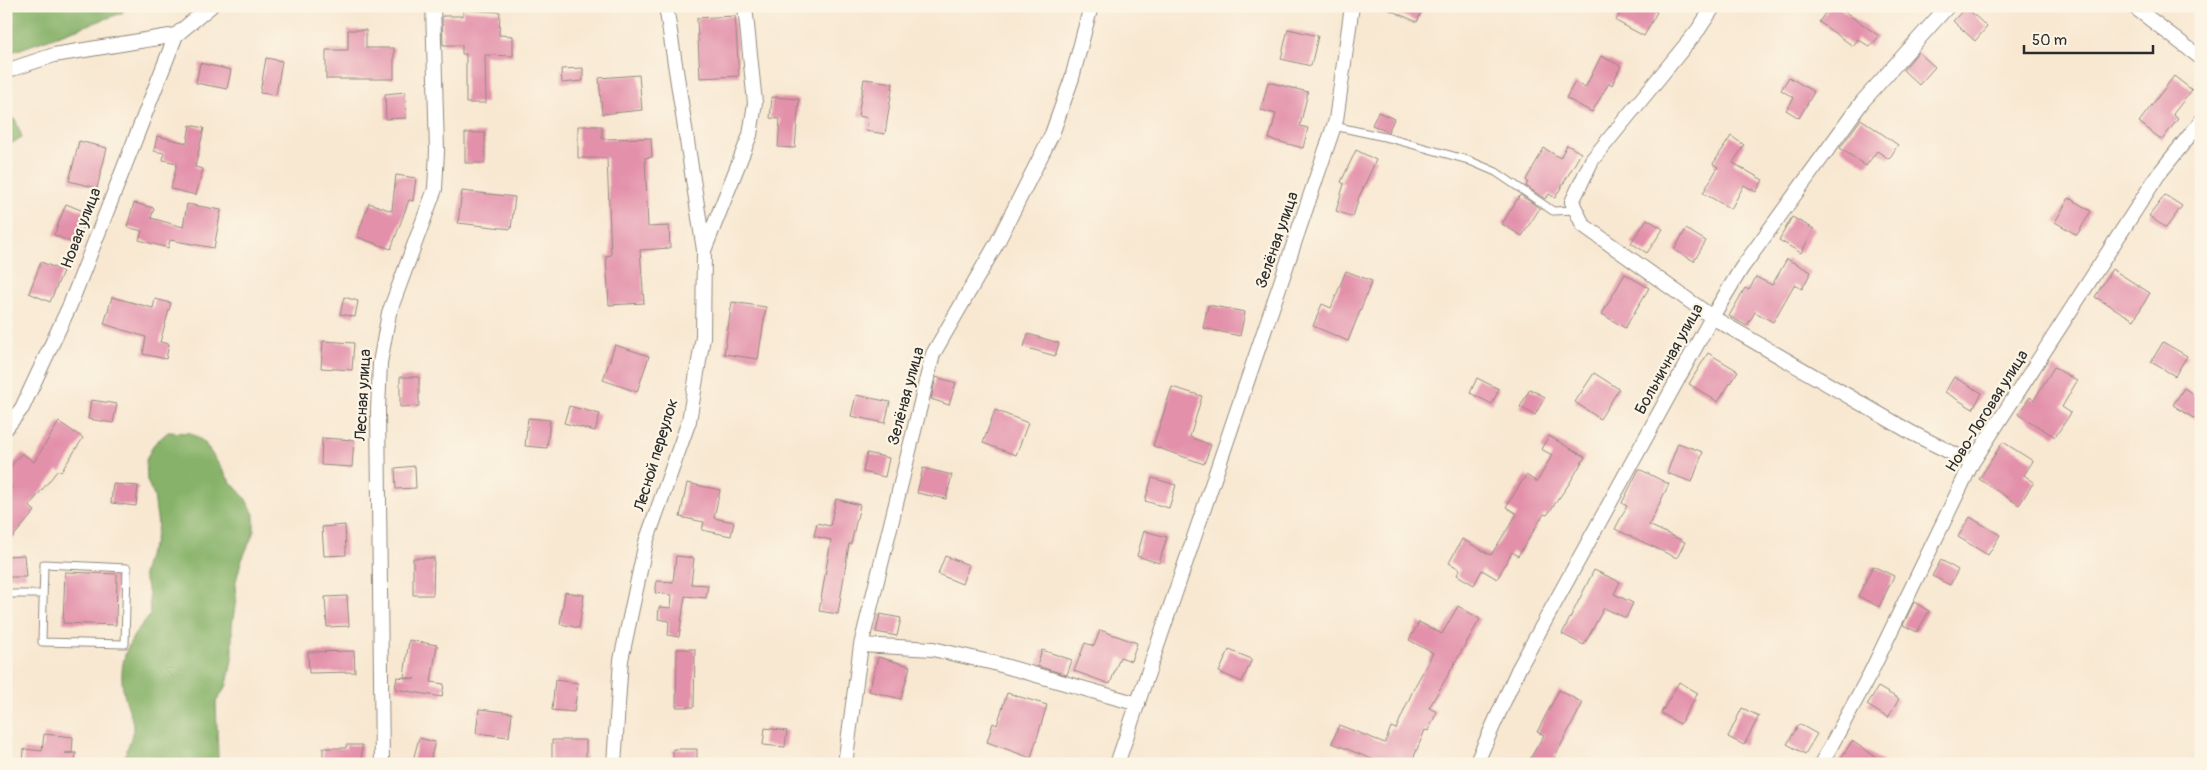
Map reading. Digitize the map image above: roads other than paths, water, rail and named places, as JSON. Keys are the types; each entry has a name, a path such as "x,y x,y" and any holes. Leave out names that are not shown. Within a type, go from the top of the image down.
{"street":[{"path":"6,71 54,55 176,35 212,6"},
{"name":"Лесная улица","path":"382,764 378,410 380,363 389,313 435,189 437,151 433,6"},
{"name":"Лесной переулок","path":"614,764 621,660 644,551 689,421 703,337 704,250 666,6"},
{"path":"704,250 750,135 755,103 745,6"},
{"name":"Зелёная улица","path":"845,764 861,645 933,354 997,243 1052,134 1072,78 1091,6"},
{"name":"Зелёная улица","path":"1117,764 1334,126 1352,6"},
{"path":"1714,6 1698,30 1592,160 1572,202 1583,225 1712,316 1912,433 1972,464"},
{"name":"Больничная улица","path":"1476,764 1518,670 1712,316 1741,269 1862,102 1948,6"},
{"path":"2133,6 2201,58"},
{"name":"Новая улица","path":"6,428 22,408 70,305 176,35"},
{"name":"Ново-Логовая улица","path":"1821,764 1870,674 1972,464 2158,175 2201,121"},
{"path":"861,645 933,649 994,663 1138,704"}],"lane":[{"path":"1334,126 1389,138 1468,160 1496,172 1553,210 1575,210"},
{"path":"44,564 127,568 124,644 42,642 43,594 44,564"},
{"path":"6,594 43,594"}]}
